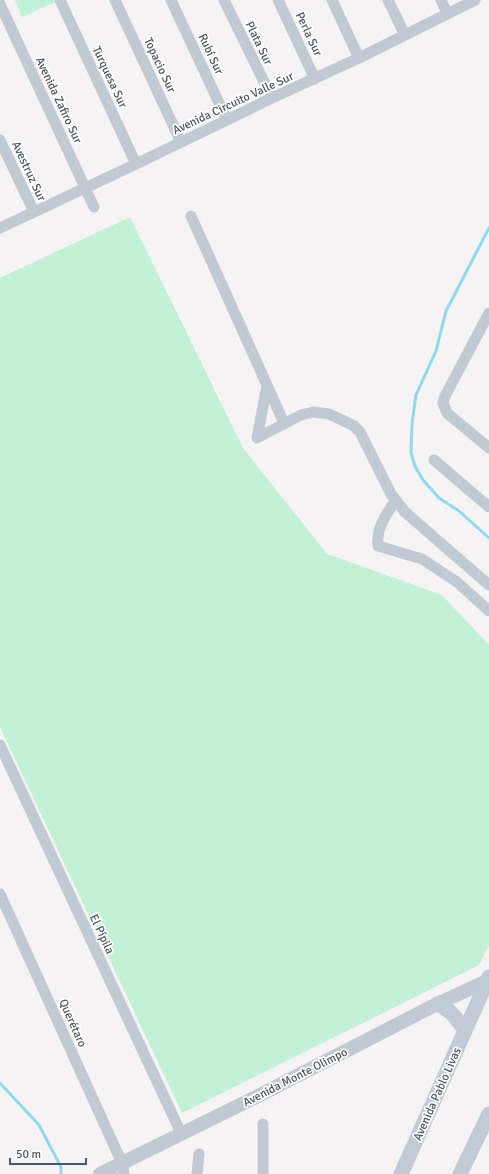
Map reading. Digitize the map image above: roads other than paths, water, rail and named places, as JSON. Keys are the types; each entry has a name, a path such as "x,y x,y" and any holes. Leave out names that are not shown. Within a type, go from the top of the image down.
{"main road":[{"name":"Avenida Pablo Livas","path":"401,1174 488,979"},
{"path":"472,1013 489,998"},
{"path":"437,1004 443,1006 451,1012 465,1030"},
{"path":"460,1174 487,1119 489,1102"}],"street":[{"name":"Turquesa Sur","path":"60,0 136,164"},
{"name":"Topacio Sur","path":"115,0 181,142"},
{"name":"Rubí Sur","path":"171,0 227,120"},
{"name":"Plata Sur","path":"224,0 272,98"},
{"name":"Perla Sur","path":"278,0 315,79"},
{"path":"332,0 359,58"},
{"path":"388,0 405,35"},
{"path":"441,0 447,14"},
{"name":"Avenida Circuito Valle Sur","path":"0,228 359,58 475,0"},
{"name":"Avenida Zafiro Sur","path":"0,4 94,207"},
{"name":"Avestruz Sur","path":"0,140 34,212"},
{"path":"191,216 284,423"},
{"path":"489,313 445,396 443,403 447,413 489,448"},
{"path":"267,385 257,438 301,414 313,412 329,414 354,426 360,432 391,494 405,512 489,585"},
{"path":"434,460 489,507"},
{"path":"396,500 383,520 377,537 378,546 422,559 457,582 489,611"},
{"name":"El Pípila","path":"0,745 181,1133"},
{"name":"Querétaro","path":"0,894 123,1168"},
{"name":"Avenida Monte Olimpo","path":"100,1174 123,1168 181,1133 260,1095 488,979"},
{"path":"263,1124 263,1174"},
{"path":"197,1174 199,1154"}],"waterway":[{"path":"489,228 446,311 436,351 416,395 412,423 411,453 415,466 423,480 439,498 459,511 489,538"},
{"path":"0,1083 39,1125 61,1167 61,1174"}]}
